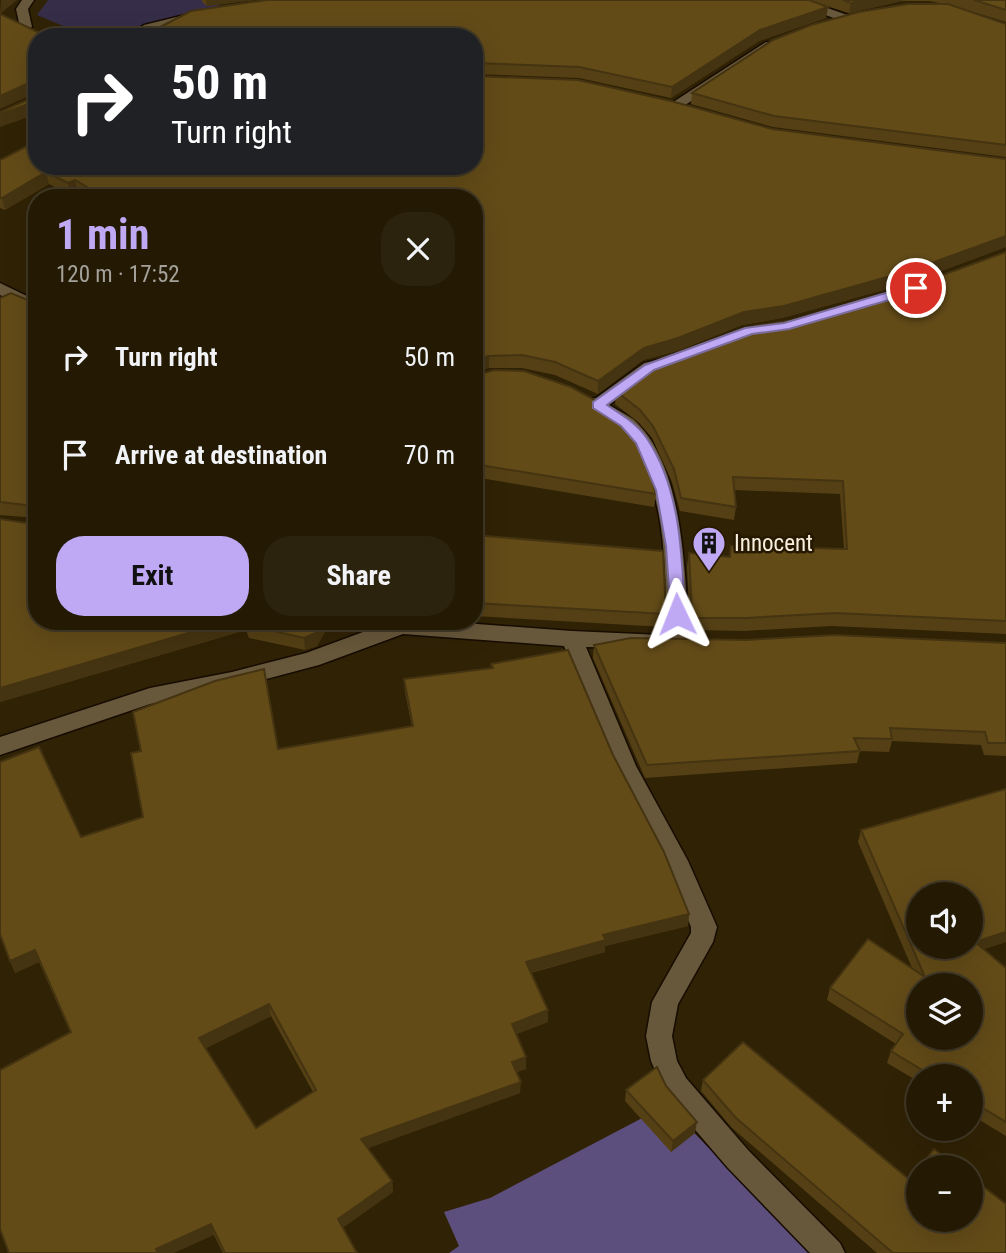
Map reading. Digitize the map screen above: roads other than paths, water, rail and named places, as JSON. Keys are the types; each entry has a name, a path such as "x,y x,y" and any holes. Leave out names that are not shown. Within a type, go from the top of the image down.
{"street":[{"path":"26,28 22,9 28,0"},
{"path":"793,0 849,20"},
{"path":"823,26 883,11"},
{"path":"149,28 215,13"},
{"path":"674,107 734,65 776,42"},
{"path":"0,288 28,303"},
{"path":"598,405 650,368 673,360"},
{"path":"579,395 625,423 642,441 663,490 674,546 678,640"},
{"path":"0,746 150,696 232,680 311,660 382,630"},
{"path":"475,630 572,639 704,641"},
{"path":"572,639 625,767 676,861 704,927 704,934 665,1002 659,1035 664,1061 676,1087 729,1149 830,1253"}],"place":[{"name":"Innocent","path":"709,573"}]}
